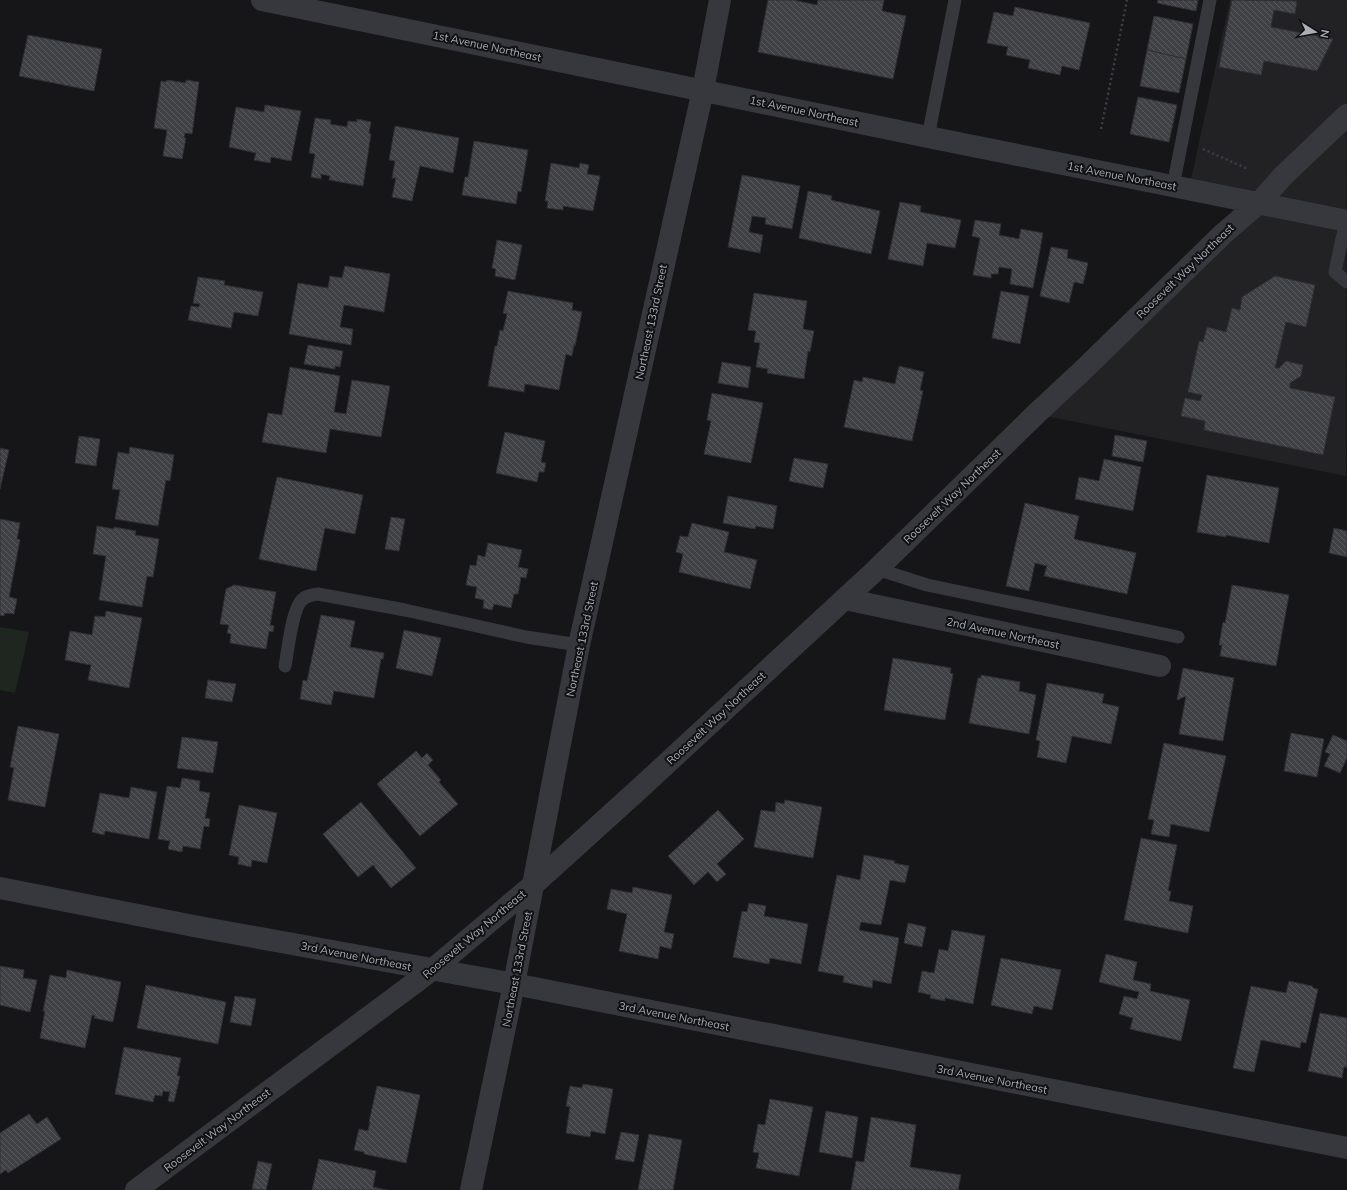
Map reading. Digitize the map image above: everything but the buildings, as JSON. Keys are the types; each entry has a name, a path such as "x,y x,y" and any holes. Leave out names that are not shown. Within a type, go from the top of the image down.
{"street":[{"name":"1st Avenue Northeast","path":"262,0 323,6 703,90 928,137 1259,202 1346,221"},
{"name":"Northeast 133rd Street","path":"471,1190 514,984 579,645 703,90 720,0"},
{"name":"Roosevelt Way Northeast","path":"136,1190 432,970 533,885 878,569 1036,414 1224,233 1259,202 1283,176 1347,115"},
{"name":"2nd Avenue Northeast","path":"845,599 1160,666"},
{"name":"3rd Avenue Northeast","path":"0,888 199,927 514,984 1347,1148"}],"lane":[{"path":"928,137 956,0"},
{"path":"1173,186 1210,0"},
{"path":"1346,221 1335,272 1347,282"},
{"path":"878,569 927,585 1178,637"},
{"path":"285,666 294,617 298,605 303,599 311,595 318,594 405,610 526,638 579,645"}],"path":[{"path":"1101,129 1127,0"},
{"path":"1198,148 1248,169"}],"shaded area":[{"path":"1230,0 1347,0 1346,476 1036,414 1259,203 1189,189"},
{"path":"0,627 29,632 15,693 0,690"}]}
